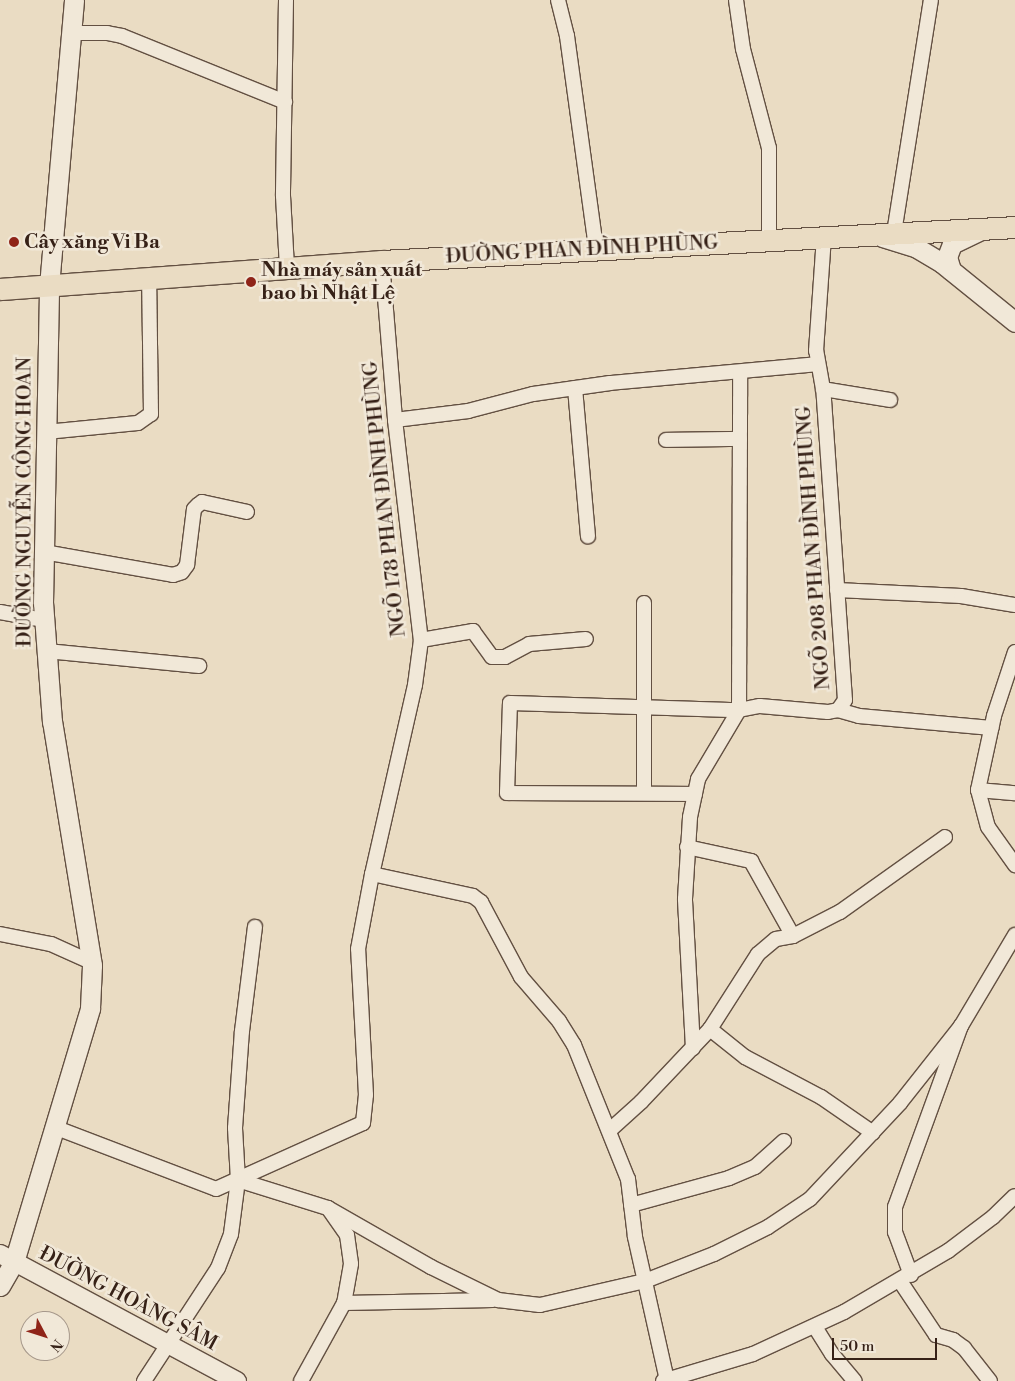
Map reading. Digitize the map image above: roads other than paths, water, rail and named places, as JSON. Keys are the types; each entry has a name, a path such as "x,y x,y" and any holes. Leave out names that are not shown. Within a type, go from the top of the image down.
{"main road":[{"name":"ĐƯỜNG NGUYỄN CÔNG HOAN","path":"0,1286 7,1258 54,1127 90,1008 91,962 52,722 44,620 49,286 74,0"},
{"name":"ĐƯỜNG PHAN ĐÌNH PHÙNG","path":"0,289 149,276 382,261 1015,227"},
{"path":"951,270 946,257 952,244 986,228"},
{"path":"856,236 893,239 917,248 951,270 1015,322"}],"street":[{"path":"286,0 283,196 287,268"},
{"path":"558,0 567,36 596,249"},
{"path":"736,0 740,34 769,148 769,241"},
{"path":"894,234 931,0"},
{"path":"70,33 122,36 285,102"},
{"name":"NGÕ 208 PHAN ĐÌNH PHÙNG","path":"644,793 507,792 510,704 739,710 760,706 828,712 838,710 845,700 823,390 817,358 824,237"},
{"name":"NGÕ 178 PHAN ĐÌNH PHÙNG","path":"238,1180 363,1123 366,1095 358,949 372,874 415,685 421,640 395,420 382,261"},
{"path":"46,432 138,423 151,414 149,276"},
{"path":"395,420 468,411 575,388 740,372 817,358"},
{"path":"693,1048 685,899 687,847 698,779 739,710 740,372"},
{"path":"575,388 588,536"},
{"path":"823,390 890,400"},
{"path":"666,440 740,439"},
{"path":"44,552 173,575 182,572 187,565 194,509 198,505 202,502 247,512"},
{"path":"838,590 951,596 1015,605"},
{"path":"644,603 644,793 695,794"},
{"path":"0,612 44,620"},
{"path":"421,640 472,631 492,657 505,657 528,644 586,639"},
{"path":"47,651 199,666"},
{"path":"1015,652 991,728 978,790 988,827 1015,865"},
{"path":"838,710 859,716 991,728"},
{"path":"978,790 1015,793"},
{"path":"610,1130 710,1029 758,954 776,939 793,936 840,912 945,837"},
{"path":"687,847 751,861 793,936"},
{"path":"372,874 473,896 481,902 521,977 559,1021 574,1045 610,1130 628,1179 644,1281 665,1381 753,1354 815,1327 906,1278 994,1217 1015,1196"},
{"path":"144,1381 226,1250 238,1180 235,1120 244,1006 255,927"},
{"path":"0,934 51,944 91,962"},
{"path":"344,1304 498,1300 540,1305 644,1281 714,1254 768,1227 810,1199 873,1133 961,1026 1015,935"},
{"path":"961,1026 895,1207 896,1232 906,1278 936,1335 953,1340 964,1348 990,1381"},
{"path":"710,1029 745,1057 821,1097 873,1133"},
{"path":"54,1127 210,1187 222,1188 238,1180 328,1208 431,1267 498,1300"},
{"path":"631,1205 729,1178 754,1167 784,1141"},
{"path":"301,1381 344,1304 351,1264 347,1235 328,1208"},
{"name":"ĐƯỜNG HOÀNG SÂM","path":"7,1258 237,1381"},
{"path":"815,1327 832,1354 855,1381"}],"place":[{"name":"Cây xăng Vi Ba","path":"14,242"},
{"name":"Nhà máy sản xuất bao bì Nhật Lệ","path":"251,282"}]}
